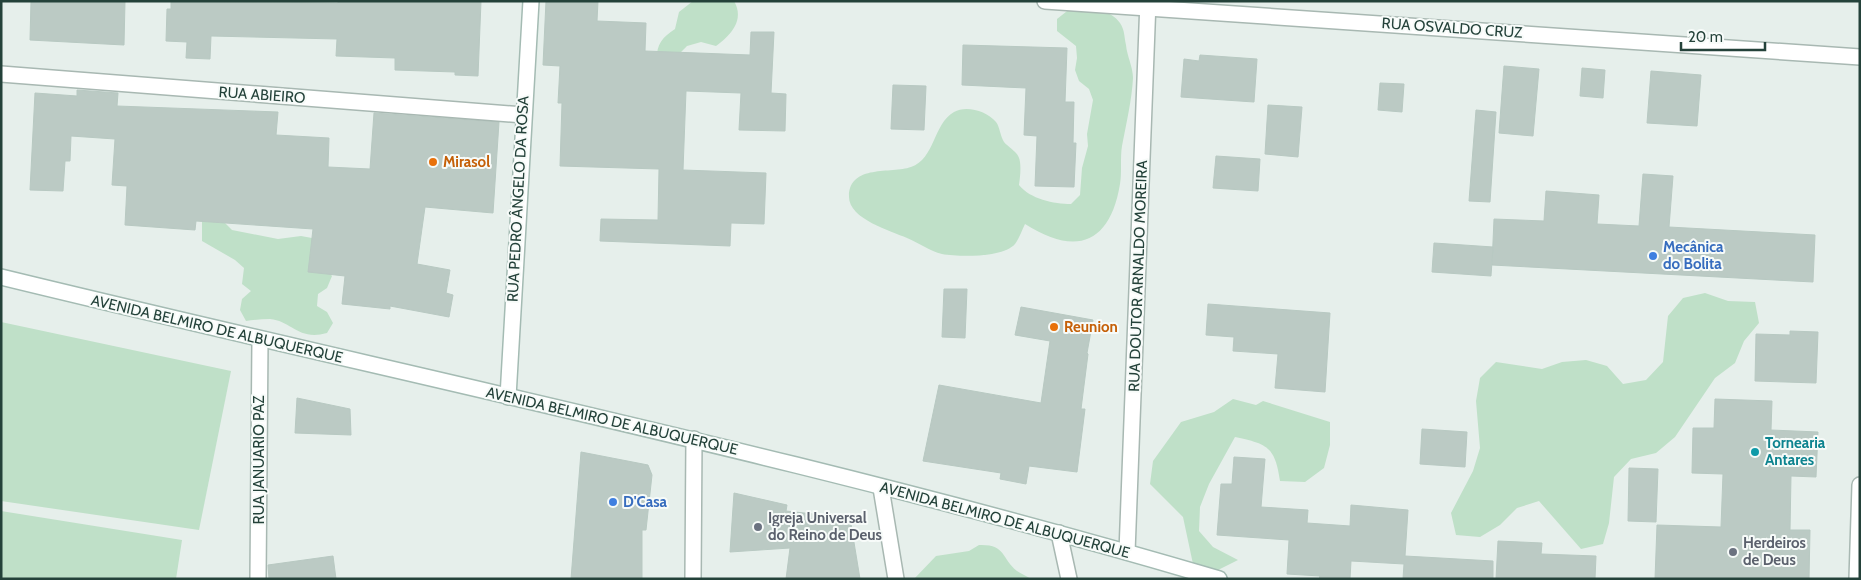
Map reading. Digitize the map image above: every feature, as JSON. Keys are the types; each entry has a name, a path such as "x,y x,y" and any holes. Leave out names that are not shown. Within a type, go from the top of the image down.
{"street":[{"name":"RUA PEDRO ÂNGELO DA ROSA","path":"508,397 531,1"},
{"name":"RUA OSVALDO CRUZ","path":"1045,1 1148,4 1860,57"},
{"name":"RUA DOUTOR ARNALDO MOREIRA","path":"1127,552 1148,4"},
{"name":"RUA ABIEIRO","path":"1,74 523,115"},
{"name":"AVENIDA BELMIRO DE ALBUQUERQUE","path":"1,277 260,340 694,439 1060,532 1219,579"},
{"name":"RUA JANUARIO PAZ","path":"258,579 260,340"},
{"path":"692,579 694,439"},
{"path":"1857,579 1860,485"},
{"path":"881,488 896,579"},
{"path":"1060,532 1069,579"}],"green space":[{"path":"693,1 734,1 738,14 735,27 716,46 701,42 687,46 676,57 657,60 659,45 675,29 679,12"},
{"path":"1076,4 1106,12 1120,23 1124,31 1133,74 1121,151 1120,184 1115,205 1108,220 1099,232 1088,239 1060,240 1043,234 1025,224 1015,244 1009,249 991,254 950,255 933,251 881,228 855,211 849,196 851,186 856,179 873,172 903,169 919,163 930,149 947,117 954,112 964,109 982,112 996,122 1004,142 1016,153 1019,159 1019,185 1024,190 1043,200 1071,204 1080,195 1082,168 1088,146 1087,134 1093,100 1089,89 1079,81 1075,70 1076,46 1057,31 1057,19"},
{"path":"202,217 224,222 232,230 278,239 301,236 312,238 325,268 332,276 327,288 318,294 317,306 327,312 333,323 327,333 317,335 302,333 284,323 270,319 246,321 240,310 242,299 251,291 242,284 244,268 235,260 202,241"},
{"path":"1705,293 1728,301 1755,302 1759,323 1744,341 1735,363 1715,378 1675,437 1656,453 1631,459 1614,477 1609,523 1603,544 1581,549 1539,501 1517,508 1500,525 1480,537 1456,535 1451,513 1473,471 1480,448 1476,401 1480,378 1496,362 1542,369 1562,362 1586,360 1607,366 1623,384 1646,380 1663,362 1668,316 1683,298"},
{"path":"1,322 231,371 199,530 1,501"},
{"path":"1233,399 1256,405 1263,401 1330,422 1330,445 1324,468 1305,482 1280,481 1276,461 1268,449 1255,442 1235,437 1209,484 1200,507 1199,531 1213,547 1238,560 1216,571 1193,564 1183,517 1150,484 1153,461 1181,422 1214,412"},
{"path":"1,511 182,540 176,579 1,579"},
{"path":"979,545 988,545 999,549 1017,571 1031,579 914,579 936,556 969,551"}],"building":[{"path":"31,1 125,1 124,45 30,40"},
{"path":"171,1 338,3 338,1 481,1 478,76 455,75 455,72 395,70 395,58 336,56 337,39 211,36 210,59 186,58 187,42 166,41 167,9 171,9"},
{"path":"546,1 598,1 597,21 646,23 645,51 750,55 751,32 774,32 771,93 786,94 785,131 739,130 741,93 686,91 683,170 766,173 764,224 731,223 730,246 600,241 601,219 658,220 659,169 560,166 562,103 558,103 560,66 543,65"},
{"path":"963,45 1067,48 1065,102 1074,102 1073,143 1076,143 1074,187 1035,186 1037,136 1024,135 1026,88 962,85"},
{"path":"1200,55 1257,59 1254,102 1181,97 1184,59 1199,61"},
{"path":"1504,66 1539,69 1533,136 1499,133"},
{"path":"1582,68 1605,70 1603,98 1580,96"},
{"path":"1651,71 1701,75 1697,126 1647,123"},
{"path":"1380,83 1404,84 1402,112 1378,110"},
{"path":"893,85 926,86 924,130 891,129"},
{"path":"77,90 118,93 117,106 278,112 276,135 329,138 328,167 370,169 374,113 499,122 493,213 425,207 417,264 450,270 446,293 453,295 449,317 390,306 390,309 342,304 345,276 308,272 313,229 196,221 195,230 125,225 127,186 112,185 115,139 71,136 70,161 65,161 63,191 30,190 35,93 77,96"},
{"path":"1268,105 1302,107 1298,157 1265,154"},
{"path":"1476,110 1496,112 1490,202 1469,201"},
{"path":"1216,156 1260,159 1258,191 1213,188"},
{"name":"Mecânica do Bolita","path":"1643,174 1673,176 1669,227 1815,235 1813,282 1492,265 1494,219 1544,221 1546,191 1599,195 1597,224 1639,226"},
{"path":"1434,243 1493,247 1491,276 1432,272"},
{"path":"944,289 967,289 965,338 942,337"},
{"path":"1208,304 1330,313 1325,392 1275,388 1278,354 1233,351 1234,337 1206,335"},
{"path":"1021,307 1093,320 1087,353 1081,409 1085,409 1077,472 1029,466 1026,484 1000,479 1001,473 923,461 939,385 1041,403 1050,341 1015,335"},
{"path":"1790,331 1818,332 1816,383 1755,381 1756,334 1790,335"},
{"path":"297,398 350,409 351,435 295,433"},
{"path":"1715,399 1772,401 1771,430 1818,432 1816,477 1791,476 1790,530 1810,530 1809,579 1655,579 1657,525 1721,527 1723,474 1692,473 1693,428 1714,428"},
{"path":"1422,429 1467,432 1465,467 1420,464"},
{"name":"D'Casa","path":"581,452 648,465 652,475 646,530 642,530 642,579 571,579"},
{"path":"1234,457 1265,459 1261,507 1308,510 1307,523 1350,526 1351,505 1408,510 1405,556 1493,561 1493,579 1403,579 1404,564 1351,561 1350,579 1319,579 1320,576 1287,574 1289,540 1217,535 1221,484 1232,484"},
{"path":"1629,468 1658,469 1656,522 1628,521"},
{"path":"734,493 787,505 786,511 850,518 860,579 786,579 790,548 730,552"},
{"path":"1498,541 1542,543 1541,554 1596,556 1595,579 1496,579"},
{"path":"333,556 336,579 269,579 268,565"}],"place":[{"name":"Mirasol","path":"433,162"},
{"name":"Mecânica do Bolita","path":"1653,256"},
{"name":"Reunion","path":"1054,327"},
{"name":"Tornearia Antares","path":"1755,452"},
{"name":"D'Casa","path":"613,502"},
{"name":"Igreja Universal do Reino de Deus","path":"758,527"},
{"name":"Herdeiros de Deus","path":"1733,552"}]}
